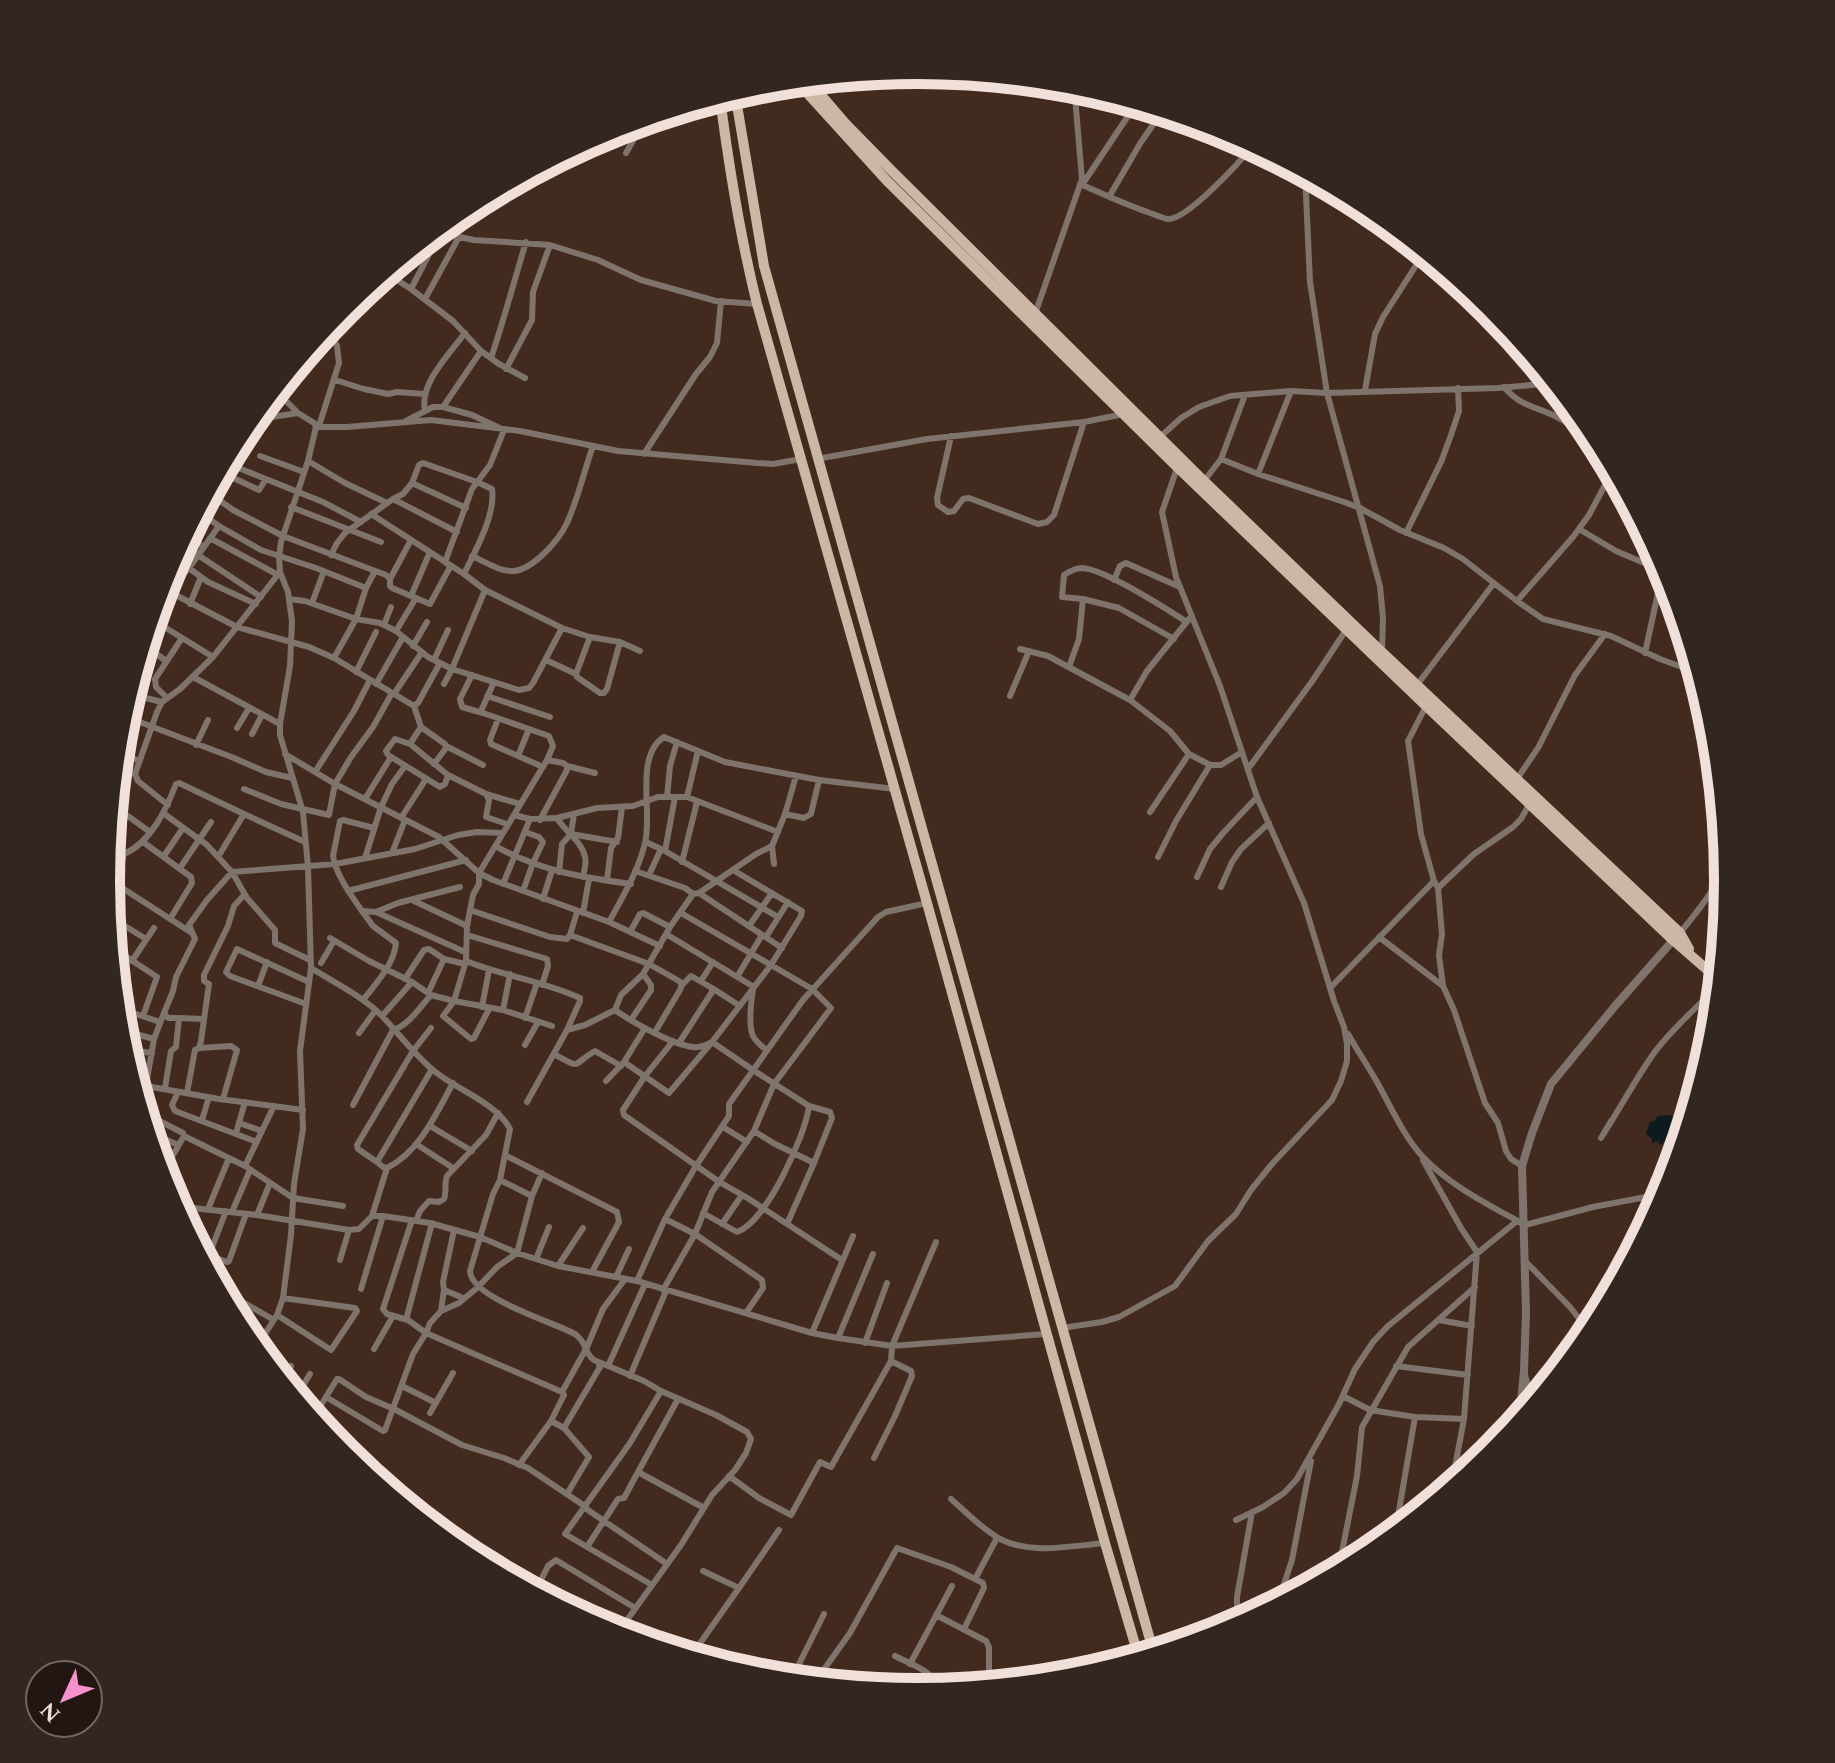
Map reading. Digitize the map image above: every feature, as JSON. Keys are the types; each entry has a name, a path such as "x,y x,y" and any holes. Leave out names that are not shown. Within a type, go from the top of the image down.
{"main road":[{"path":"817,91 864,142 1204,481 1517,779 1677,936 1709,973"},
{"path":"806,92 887,181 1177,467 1426,706 1677,936"},
{"path":"737,105 764,266 1152,1644"},
{"path":"721,109 745,256 757,304 1136,1648"},
{"path":"911,850 927,845"}],"street":[{"path":"1075,100 1081,184"},
{"path":"1035,314 1081,184 1130,113"},
{"path":"1109,197 1156,121"},
{"path":"626,153 636,136"},
{"path":"1081,184 1133,207 1173,219 1204,197 1244,155"},
{"path":"1306,185 1310,282 1327,393 1380,586 1382,652"},
{"path":"450,235 550,245 598,260 641,280 721,301 757,304"},
{"path":"425,299 459,237"},
{"path":"491,358 526,242"},
{"path":"506,369 532,320 533,292 550,245"},
{"path":"411,289 429,251"},
{"path":"1365,390 1375,334 1418,262"},
{"path":"396,279 453,321 481,351 525,378"},
{"path":"644,454 710,357 717,343 721,301"},
{"path":"425,410 424,394 465,333"},
{"path":"263,1337 276,1317 283,1298 303,1129 300,1051 311,964 308,867 301,808 280,735 290,666 292,621 288,592 279,573 279,557 291,507 335,380 339,354 333,340"},
{"path":"443,407 481,351"},
{"path":"335,380 379,393 424,394"},
{"path":"1160,437 1199,407 1230,396 1291,391 1327,393 1540,384"},
{"path":"1504,387 1517,400 1573,428"},
{"path":"1406,533 1441,462 1458,417 1458,388"},
{"path":"1258,474 1291,391"},
{"path":"1204,481 1221,459 1245,395"},
{"path":"283,398 318,426 347,427 431,420 549,436 644,454 773,464 801,459"},
{"path":"403,423 425,410 443,407 472,415 504,430"},
{"path":"269,417 298,413"},
{"path":"817,459 951,436 1084,422 1124,414"},
{"path":"951,436 938,505 948,512 954,511 963,499 969,498 1038,524 1047,522 1054,515 1084,422"},
{"path":"445,562 477,482 490,465 504,430"},
{"path":"472,556 506,571 525,569 537,559 567,524 593,446"},
{"path":"260,456 304,472"},
{"path":"1221,459 1360,508 1406,533 1444,548 1551,622 1605,634 1686,668"},
{"path":"308,461 352,487 457,532"},
{"path":"331,555 342,535 403,494 423,463 489,486 493,493 489,517 464,574"},
{"path":"236,467 323,502 361,522"},
{"path":"1062,1328 1119,1317 1175,1286 1208,1241 1236,1214 1272,1164 1332,1100 1347,1061 1344,1029 1304,903 1257,797 1220,686 1180,587 1162,512 1177,467"},
{"path":"231,477 259,490 266,479"},
{"path":"1517,601 1579,529 1607,481"},
{"path":"412,483 466,508"},
{"path":"218,499 283,536 390,579"},
{"path":"291,507 381,542"},
{"path":"371,514 485,590 562,628 620,642 640,651"},
{"path":"208,518 261,550 366,588"},
{"path":"181,576 219,526"},
{"path":"1579,529 1616,551 1648,563"},
{"path":"210,538 279,573"},
{"path":"411,540 390,579 390,586 430,604 449,569 445,562"},
{"path":"196,542 204,547"},
{"path":"396,631 430,552"},
{"path":"198,555 261,597"},
{"path":"1114,580 1120,566 1126,563 1180,587"},
{"path":"186,566 201,577 256,604"},
{"path":"1174,639 1119,608 1062,597 1064,575 1074,569 1086,568 1151,599 1187,622"},
{"path":"312,603 324,571"},
{"path":"334,658 356,619 375,571"},
{"path":"168,805 136,778 135,772 152,726 165,700 213,657 279,573"},
{"path":"223,589 230,576"},
{"path":"190,604 201,577"},
{"path":"1417,685 1494,583"},
{"path":"1645,653 1659,588"},
{"path":"444,684 485,590"},
{"path":"172,599 190,604 237,627 291,640 334,658 414,706 421,727 446,746 483,765"},
{"path":"289,599 384,625 437,662 519,690 529,688 533,683 562,628"},
{"path":"1069,667 1079,639 1083,599"},
{"path":"384,625 391,607"},
{"path":"1130,700 1147,671 1187,622 1190,613"},
{"path":"413,646 427,622"},
{"path":"162,625 213,657"},
{"path":"414,706 437,662 448,630"},
{"path":"1248,769 1346,630"},
{"path":"356,672 376,632"},
{"path":"1517,779 1538,748 1575,675 1605,634"},
{"path":"315,772 403,637"},
{"path":"576,674 590,637"},
{"path":"165,700 154,682 182,638"},
{"path":"546,660 576,674 595,690 604,693 620,642"},
{"path":"1020,649 1041,653 1130,700 1170,731 1189,754 1210,765 1221,765 1242,752"},
{"path":"1010,696 1029,651"},
{"path":"154,652 166,661"},
{"path":"244,789 281,804 329,815 335,784 422,652"},
{"path":"472,675 460,699 462,707 549,736 553,746 479,873 479,884 473,895 467,926 465,963 454,1001 443,1016 471,1039 476,1036 486,1008 489,970"},
{"path":"193,677 280,724"},
{"path":"483,713 481,711 494,682"},
{"path":"142,696 165,700"},
{"path":"487,696 550,717"},
{"path":"1426,706 1408,741 1421,834 1436,885 1442,934 1439,955 1443,986 1485,1103 1498,1123 1506,1151 1511,1159 1522,1166"},
{"path":"237,728 249,708"},
{"path":"252,734 262,715"},
{"path":"498,719 491,744 545,764 563,763 595,773"},
{"path":"136,720 274,776 292,778"},
{"path":"196,745 208,720"},
{"path":"410,744 421,727"},
{"path":"518,756 529,729"},
{"path":"609,922 631,884 646,842 646,779 651,753 659,739 664,737 725,762 819,780 895,789"},
{"path":"448,775 445,784 440,787 386,751 395,739 410,744 448,775 486,794 520,804"},
{"path":"649,875 663,850 671,797 670,766 677,742"},
{"path":"434,764 446,746"},
{"path":"687,797 698,751"},
{"path":"285,754 335,784 444,840 479,873 609,922 660,946"},
{"path":"1150,812 1189,754"},
{"path":"130,757 139,761"},
{"path":"365,799 391,757"},
{"path":"1158,857 1210,765"},
{"path":"365,858 381,807 405,766"},
{"path":"540,820 567,766"},
{"path":"774,864 772,846 796,776"},
{"path":"392,853 403,819 426,779"},
{"path":"785,814 804,818 811,814 819,780"},
{"path":"121,867 124,854 143,842 179,783 305,842"},
{"path":"486,794 489,800 486,817 507,824"},
{"path":"514,815 540,820 597,808 687,797 778,832"},
{"path":"1197,877 1210,849 1257,797"},
{"path":"682,862 697,802"},
{"path":"1330,988 1379,937 1436,885 1513,827 1530,803"},
{"path":"607,880 611,848 617,842 622,807"},
{"path":"124,813 150,832"},
{"path":"163,813 200,840 232,872 244,895 275,930 275,943 363,1000 432,1069 498,1113 510,1129 500,1180 493,1194 470,1276 478,1287 514,1308 575,1334 587,1347 590,1358 716,1415 749,1435 750,1444 729,1476 712,1495 626,1621 577,1602"},
{"path":"218,857 244,814"},
{"path":"543,899 556,871 562,844 571,834 574,814"},
{"path":"557,818 565,831 571,834 617,842"},
{"path":"503,884 530,819"},
{"path":"363,1000 386,969 396,943 373,926 362,911 348,891 333,856 340,821 374,828"},
{"path":"180,868 211,822"},
{"path":"1221,887 1241,849 1269,823"},
{"path":"164,856 183,828"},
{"path":"525,832 539,837 543,842 562,844"},
{"path":"146,1084 154,1039 176,977 195,939 189,925 232,872 335,864 415,849 458,835 503,833"},
{"path":"470,910 567,939 580,912 586,878 585,854 571,834"},
{"path":"143,842 189,874 192,883 170,919"},
{"path":"523,891 543,842"},
{"path":"646,842 778,917"},
{"path":"495,846 556,871 631,884"},
{"path":"567,1030 615,1010 621,995 643,974 668,930 696,894 772,846"},
{"path":"348,891 466,860"},
{"path":"554,1054 576,1065 595,1051 645,1076 669,1093 754,988 801,916 802,911 733,870"},
{"path":"635,871 685,888 782,948"},
{"path":"120,887 192,933"},
{"path":"362,911 376,912 460,887"},
{"path":"1521,1402 1526,1313 1521,1223 1522,1166 1540,1110 1551,1084 1677,936 1715,887"},
{"path":"749,926 772,893"},
{"path":"199,1048 209,984 204,981 204,975 228,926 232,910 244,895"},
{"path":"411,900 467,926"},
{"path":"737,977 788,902"},
{"path":"608,1366 665,1219 723,1127 729,1116 729,1104 812,989 878,917 886,912 927,903"},
{"path":"376,912 465,952"},
{"path":"630,932 643,913 754,988"},
{"path":"630,1376 664,1290 695,1234 718,1181 754,1131 774,1084 831,1008 812,989 681,913"},
{"path":"122,924 146,939"},
{"path":"132,961 154,928"},
{"path":"467,935 547,959 548,966 525,1018"},
{"path":"570,935 649,964 682,985"},
{"path":"1379,937 1443,986"},
{"path":"321,963 332,940 430,994 503,1010 552,1026"},
{"path":"306,1004 226,972 237,949 309,982"},
{"path":"359,1033 409,980 424,950 429,949 444,959 510,974 580,998 567,1030 527,1102"},
{"path":"124,956 157,977 175,984"},
{"path":"353,1105 393,1030 400,1028 430,994 444,959"},
{"path":"258,986 267,962"},
{"path":"701,981 713,962"},
{"path":"503,1010 510,974"},
{"path":"631,1020 651,990 643,974"},
{"path":"655,1032 682,985 691,976 740,1006"},
{"path":"143,1016 157,977"},
{"path":"712,988 676,1042 645,1076 623,1110 624,1115 718,1181 842,1260"},
{"path":"754,988 752,1035 767,1051"},
{"path":"1611,1121 1656,1051 1706,997"},
{"path":"615,1010 676,1042 696,1048 712,1042"},
{"path":"131,1012 160,1022"},
{"path":"164,1013 168,1018 203,1019"},
{"path":"165,1088 171,1051 176,1047 179,1018"},
{"path":"525,1045 538,1022"},
{"path":"387,1168 358,1149 357,1145 413,1051 431,1028"},
{"path":"606,1081 622,1064 645,1028"},
{"path":"1344,1029 1477,1252 1464,1419 1454,1470"},
{"path":"134,1034 154,1039"},
{"path":"712,1042 809,1106 832,1114 787,1224"},
{"path":"187,1093 195,1050 231,1046 237,1050 223,1099"},
{"path":"138,1051 152,1053"},
{"path":"377,1162 432,1069"},
{"path":"190,1208 359,1229 372,1216 387,1168 416,1144 430,1126 453,1083"},
{"path":"146,1085 303,1110"},
{"path":"178,1092 173,1108 257,1142"},
{"path":"202,1120 209,1097"},
{"path":"236,1133 245,1102"},
{"path":"212,1253 274,1106"},
{"path":"703,1213 737,1232 743,1230 763,1208 795,1154 809,1106"},
{"path":"498,1113 486,1135 453,1168 445,1182 444,1199 429,1201 414,1220 383,1309 387,1314 408,1320 426,1333 562,1392"},
{"path":"156,1119 248,1168 293,1198 343,1206"},
{"path":"239,1123 262,1131"},
{"path":"430,1126 472,1151"},
{"path":"723,1127 747,1142"},
{"path":"754,1131 814,1163"},
{"path":"170,1158 184,1136"},
{"path":"162,1138 178,1145"},
{"path":"416,1144 453,1168"},
{"path":"1419,1153 1455,1183 1521,1223"},
{"path":"505,1155 617,1212 619,1222 592,1272"},
{"path":"208,1209 229,1158"},
{"path":"326,1397 383,1431 413,1354 430,1323 441,1311 478,1287 497,1267 517,1253 532,1196 542,1173"},
{"path":"500,1180 532,1196"},
{"path":"257,1215 270,1183"},
{"path":"722,1224 742,1195"},
{"path":"1236,1520 1284,1493 1297,1479 1355,1369 1373,1342 1477,1252 1521,1223 1650,1196"},
{"path":"215,1257 229,1261 246,1214"},
{"path":"372,1216 432,1223 558,1266 641,1283 812,1333 865,1343 892,1346 1046,1334"},
{"path":"361,1289 383,1216"},
{"path":"665,1219 695,1234 762,1280 763,1288 746,1313"},
{"path":"592,1272 621,1220"},
{"path":"408,1320 432,1223"},
{"path":"536,1259 549,1227"},
{"path":"558,1266 583,1228"},
{"path":"340,1260 349,1230"},
{"path":"441,1311 443,1282 454,1230"},
{"path":"812,1333 853,1236"},
{"path":"729,1476 759,1498 791,1515 820,1462 831,1467 891,1361 892,1346 936,1242"},
{"path":"616,1277 629,1249"},
{"path":"838,1338 873,1254"},
{"path":"1525,1261 1582,1323"},
{"path":"519,1465 551,1421 603,1309 625,1279"},
{"path":"865,1343 887,1283"},
{"path":"1341,1557 1357,1476 1362,1427 1370,1410 1408,1347 1475,1287"},
{"path":"444,1290 463,1298"},
{"path":"238,1299 331,1350 357,1311 355,1308 283,1298"},
{"path":"374,1349 393,1316"},
{"path":"1439,1320 1472,1326"},
{"path":"874,1458 912,1376 911,1371 891,1361"},
{"path":"564,1428 600,1367 598,1362"},
{"path":"288,1370 291,1366"},
{"path":"1396,1366 1468,1375"},
{"path":"1524,1371 1530,1392"},
{"path":"430,1413 453,1373"},
{"path":"302,1387 310,1374"},
{"path":"319,1408 339,1379 366,1397 462,1445 528,1468 667,1564"},
{"path":"402,1386 436,1403"},
{"path":"652,1585 565,1534 630,1443 661,1391"},
{"path":"1343,1396 1370,1410 1415,1417 1464,1419"},
{"path":"587,1547 618,1499 624,1498 678,1399"},
{"path":"1398,1518 1415,1417"},
{"path":"551,1421 564,1428 589,1457 567,1494"},
{"path":"1282,1591 1292,1560 1313,1451"},
{"path":"638,1472 704,1508"},
{"path":"951,1499 997,1538 1015,1545 1034,1549 1105,1543"},
{"path":"1237,1612 1252,1512"},
{"path":"697,1648 779,1530"},
{"path":"975,1579 997,1538"},
{"path":"822,1673 850,1633 895,1549 926,1558 985,1586 964,1629"},
{"path":"538,1582 548,1566 556,1560 635,1608"},
{"path":"703,1571 739,1588"},
{"path":"910,1664 952,1586"},
{"path":"796,1669 824,1614"},
{"path":"936,1615 986,1641 989,1647 989,1675"},
{"path":"662,1634 685,1644"},
{"path":"895,1656 933,1678"}],"shaded area":[{"path":"1669,1115 1678,1121 1672,1140 1659,1145 1659,1141 1652,1143 1646,1134 1650,1122 1658,1116"}]}
